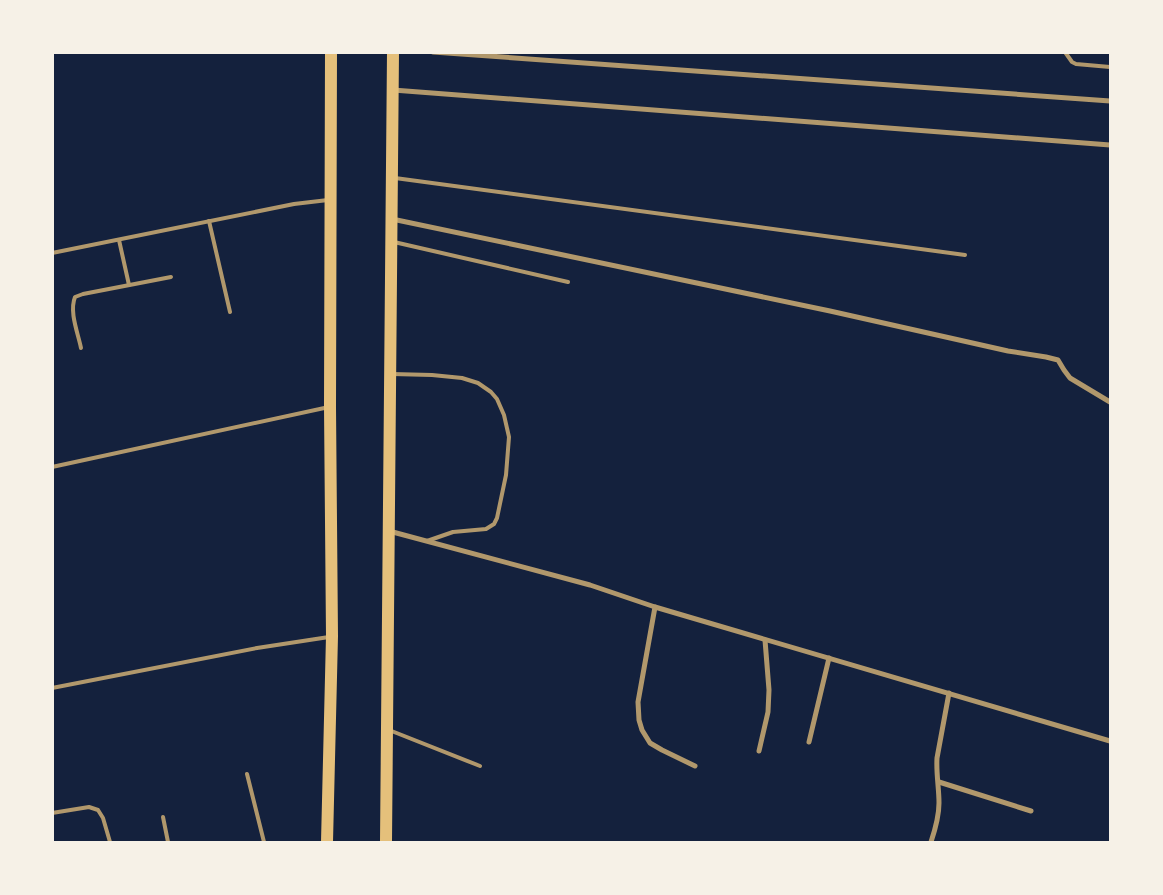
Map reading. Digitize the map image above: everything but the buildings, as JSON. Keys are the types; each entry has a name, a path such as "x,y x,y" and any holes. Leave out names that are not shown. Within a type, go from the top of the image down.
{"main road":[{"path":"328,842 332,636 330,407 331,52"},
{"path":"386,842 393,52"}],"street":[{"path":"433,52 1110,101"},
{"path":"393,90 1110,145"},
{"path":"392,219 830,311 1008,351 1058,360 1070,378 1110,402"},
{"path":"389,531 590,585 655,608 1110,741"},
{"path":"655,608 638,702 639,720 642,730 650,743 695,766"},
{"path":"759,751 768,712 769,690 765,640"},
{"path":"810,742 829,658"},
{"path":"932,842 939,805 937,758 949,693"},
{"path":"939,782 1031,811"}],"lane":[{"path":"1066,52 1072,62 1076,64 1110,67"},
{"path":"392,177 965,255"},
{"path":"52,253 294,204 331,200"},
{"path":"209,221 230,312"},
{"path":"119,240 130,285"},
{"path":"391,242 568,282"},
{"path":"81,348 72,303 75,297 170,277"},
{"path":"390,374 462,378 478,383 497,399 508,430 509,449 506,475 494,524 486,529 448,533 427,541"},
{"path":"52,467 330,407"},
{"path":"52,688 257,648 332,636"},
{"path":"387,729 480,766"},
{"path":"247,774 264,842"},
{"path":"52,813 89,807 98,810 103,818 110,842"},
{"path":"163,817 168,842"}]}
